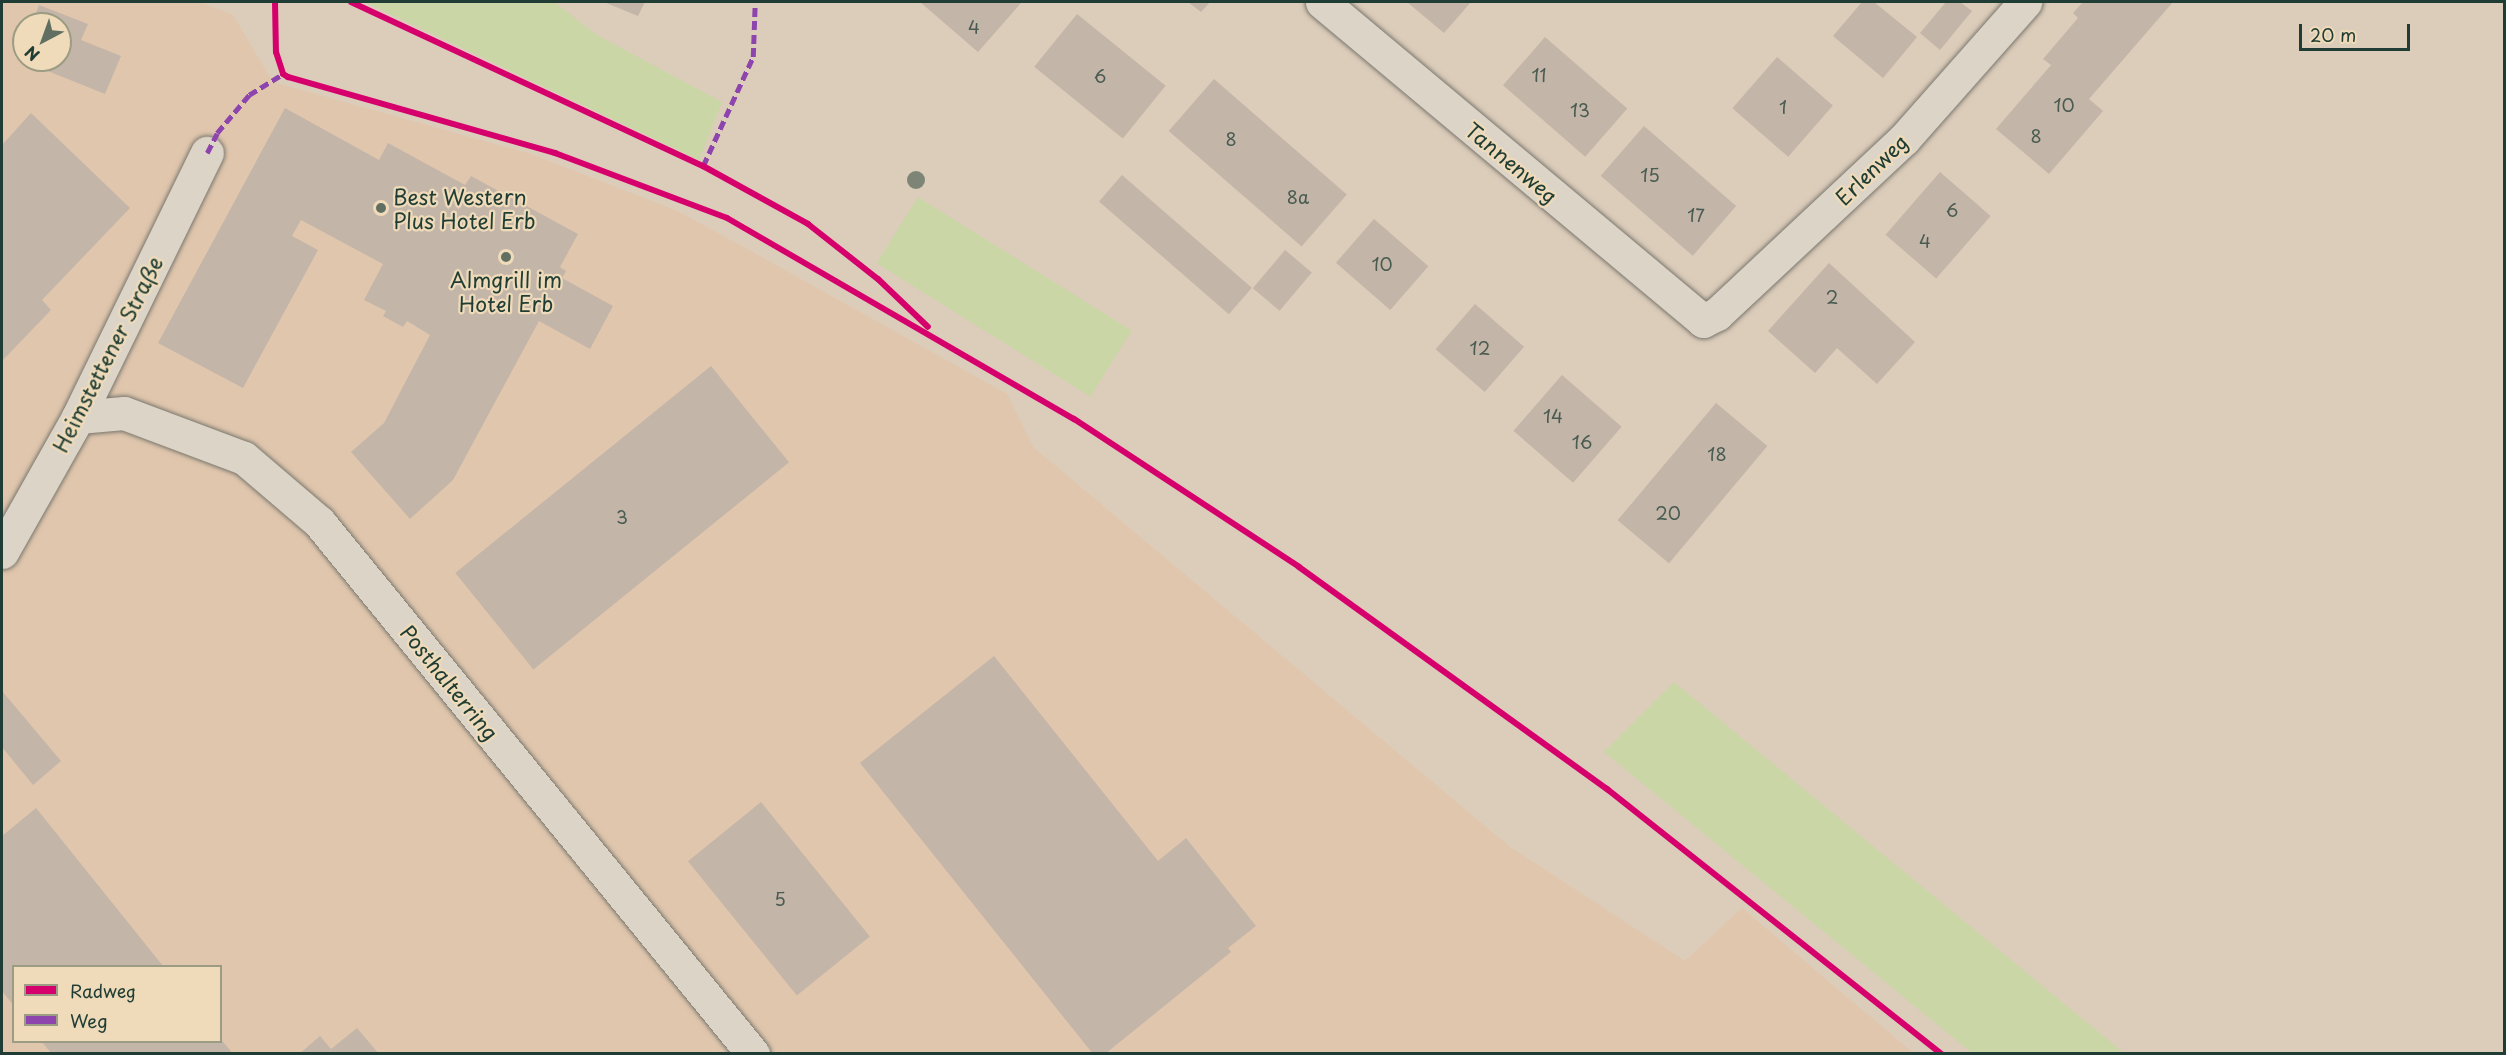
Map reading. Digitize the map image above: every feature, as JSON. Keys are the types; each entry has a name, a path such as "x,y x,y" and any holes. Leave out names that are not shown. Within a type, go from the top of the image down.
{"street":[{"name":"Tannenweg","path":"1322,2 1702,321"},
{"name":"Erlenweg","path":"1702,321 1717,314 1904,139 2025,2"},
{"name":"Heimstettener Straße","path":"2,552 78,417 207,153"},
{"name":"Posthalterring","path":"78,417 124,413 244,458 319,522 753,1053"}],"shaded area":[{"path":"2,2 200,2 233,15 273,82 531,154 675,210 1007,394 1033,447 1510,847 1685,961 1742,908 1913,1053 2,1054"}],"green space":[{"path":"365,2 554,2 597,35 722,102 699,160"},
{"path":"918,197 1132,331 1090,397 877,263"},
{"path":"1674,682 2124,1053 1972,1053 1604,752"}],"building":[{"path":"604,2 645,2 638,16"},
{"path":"920,2 1019,2 1021,3 978,52"},
{"path":"1188,2 1210,2 1201,12"},
{"path":"1407,2 1471,2 1444,33"},
{"path":"1862,2 1874,2 1917,37 1883,78 1833,36"},
{"path":"1946,2 1960,2 1972,11 1940,50 1920,33"},
{"path":"2083,2 2173,2 2089,99 2103,111 2049,174 1996,129 2051,65 2043,59 2078,18 2073,13"},
{"path":"39,5 57,12 36,12"},
{"path":"1077,14 1166,86 1123,139 1034,67"},
{"path":"72,18 88,24 81,40 121,56 105,94 50,72 72,72"},
{"path":"1545,37 1627,109 1585,157 1503,85"},
{"path":"1777,57 1833,106 1788,157 1732,108"},
{"path":"1214,79 1347,194 1302,247 1169,131"},
{"path":"285,108 379,160 388,143 465,185 471,176 578,234 560,267 566,271 562,278 613,306 590,349 539,321 453,480 410,519 351,452 384,423 430,335 407,321 403,327 383,316 386,311 364,300 383,264 301,220 292,236 318,250 243,388 158,343"},
{"path":"31,113 130,208 42,300 51,310 2,361 2,145"},
{"path":"1644,126 1736,206 1693,256 1601,176"},
{"path":"1940,172 1991,216 1936,279 1886,235"},
{"path":"1122,175 1252,288 1229,314 1099,201"},
{"path":"1374,219 1428,266 1390,310 1336,263"},
{"path":"1285,250 1312,272 1280,311 1253,288"},
{"path":"1829,263 1915,342 1877,384 1837,348 1815,373 1768,331"},
{"path":"1475,304 1524,347 1485,392 1436,349"},
{"path":"711,366 789,462 533,669 455,573"},
{"path":"1562,375 1622,427 1573,483 1513,431"},
{"path":"1716,403 1767,446 1669,563 1618,520"},
{"path":"994,656 1158,861 1186,838 1256,926 1228,948 1231,952 1105,1054 1093,1054 860,763"},
{"path":"2,691 61,761 33,785 2,747"},
{"path":"761,802 870,936 797,996 688,861"},
{"path":"36,808 162,965 12,965 12,1004 2,991 2,836"},
{"path":"357,1028 379,1054 299,1054 320,1036 331,1049"},
{"path":"222,1040 233,1054 52,1054 43,1043 222,1043"}],"marked path":[{"path":"703,166 753,57 755,2"},
{"path":"207,153 217,133 249,95 283,74"}],"cycle path":[{"path":"275,2 276,52 283,74 288,77 555,153 727,218 1074,419 1299,567 1607,789 1941,1054"},
{"path":"351,2 703,166 808,224 878,279 928,327"}],"place":[{"name":"Best Western Plus Hotel Erb","path":"381,208"},
{"name":"Almgrill im Hotel Erb","path":"506,257"}]}
